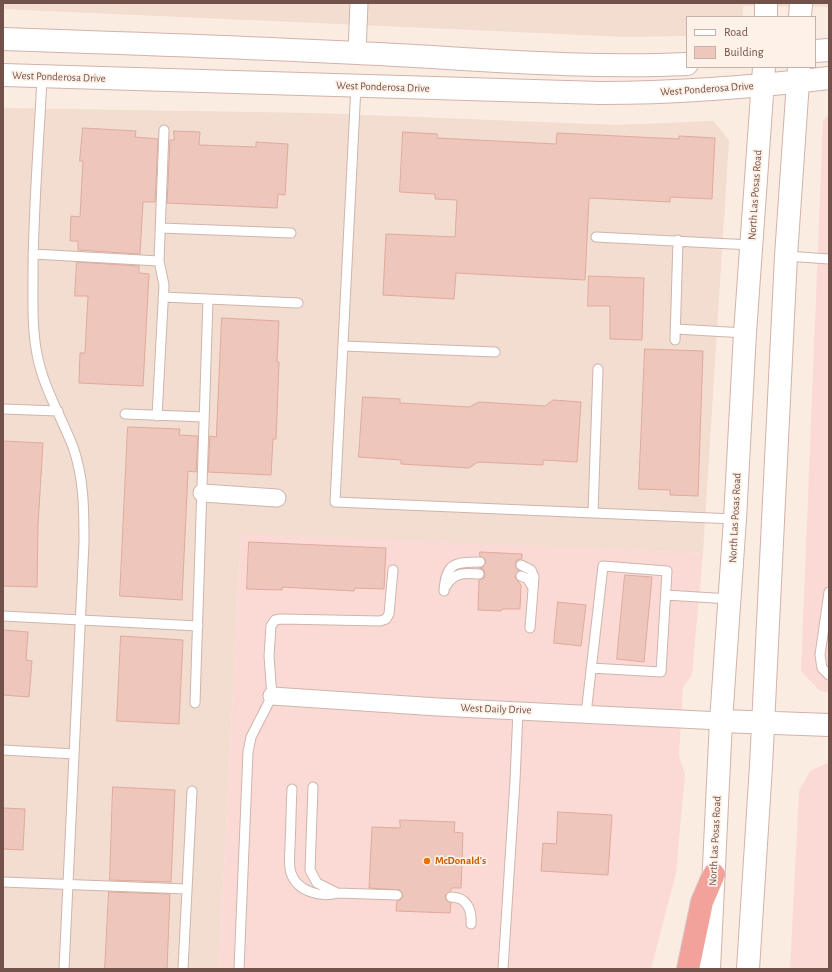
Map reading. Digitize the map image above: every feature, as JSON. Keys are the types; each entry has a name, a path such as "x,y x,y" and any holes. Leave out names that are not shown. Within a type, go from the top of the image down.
{"highway":[{"path":"688,969 702,902 714,874"}],"main road":[{"path":"766,3 766,16"},
{"path":"800,16 801,3"},
{"path":"3,39 357,53 612,66 686,64"},
{"path":"816,51 829,50"},
{"path":"356,86 357,53"},
{"path":"748,969 763,722 786,256 799,74"},
{"name":"West Ponderosa Drive","path":"3,76 657,93 764,76 799,74 829,78"},
{"name":"North Las Posas Road","path":"709,969 721,721 735,519 745,333 764,76"},
{"path":"721,721 829,724"}],"street":[{"path":"357,53 359,3"},
{"path":"202,493 277,498"},
{"name":"West Daily Drive","path":"272,696 438,707 721,721"}],"lane":[{"path":"42,77 33,254 33,320 36,348 45,383 73,448 80,470 84,542 64,969"},
{"path":"356,86 335,502 735,519"},
{"path":"157,416 164,285 159,261 164,130"},
{"path":"160,228 291,233"},
{"path":"596,236 751,245"},
{"path":"675,340 678,240"},
{"path":"33,254 159,261"},
{"path":"786,256 829,259"},
{"path":"163,297 298,303"},
{"path":"195,703 208,299"},
{"path":"676,329 745,333"},
{"path":"344,346 496,352"},
{"path":"593,513 598,369"},
{"path":"3,409 58,411"},
{"path":"125,414 204,417"},
{"path":"479,574 459,574 453,577 444,591 445,578 452,566 461,562 480,562"},
{"path":"521,565 527,566 533,573 530,628"},
{"path":"586,714 591,668 603,566 667,571 661,672 591,668"},
{"path":"239,969 248,752 250,737 272,696 269,656 271,626 275,620 281,619 380,621 386,619 389,614 393,570"},
{"path":"521,576 528,580 533,588"},
{"path":"829,592 828,609 820,655 822,668 829,675"},
{"path":"666,594 730,599"},
{"path":"3,616 198,626"},
{"path":"503,969 518,710"},
{"path":"3,750 74,754"},
{"path":"313,787 310,870 317,883 337,893"},
{"path":"292,789 290,866 292,874 302,887 309,892 330,895 337,893 397,895"},
{"path":"183,969 192,791"},
{"path":"3,882 187,889"},
{"path":"451,897 456,897 467,904 472,915 471,924"}],"shaded area":[{"path":"3,3 829,3 829,7 743,6 743,16 686,16 686,36 627,37 3,9"},
{"path":"3,108 317,113 617,125 713,121 729,140 703,553 241,535 219,969 3,969"},
{"path":"829,114 829,692 820,691 801,671 823,121"},
{"path":"241,534 703,553 692,675 683,687 679,756 685,774 676,873 651,969 219,969"},
{"path":"827,763 829,764 829,969 790,969 799,791 810,771"}],"building":[{"path":"83,128 136,131 135,137 158,139 155,202 143,202 140,254 78,250 78,241 70,241 71,216 80,217 83,161 80,161"},
{"path":"174,131 200,132 199,145 256,147 256,142 288,144 285,195 278,194 277,208 167,203 170,140 174,140"},
{"path":"403,132 437,134 437,138 556,144 557,133 679,139 679,136 715,138 712,199 670,197 670,202 589,198 585,280 456,273 454,299 383,295 386,234 455,237 457,200 435,199 435,194 400,192"},
{"path":"77,262 139,266 139,273 149,274 143,386 79,383 80,353 85,353 88,296 75,296"},
{"path":"589,276 644,278 642,340 610,339 610,306 588,306"},
{"path":"222,318 279,321 276,439 273,439 271,475 208,472 210,436 216,437"},
{"path":"645,349 703,351 698,496 670,495 670,490 639,489"},
{"path":"363,397 400,399 400,403 469,407 479,402 545,406 553,400 581,402 577,462 543,460 543,465 478,462 469,468 401,464 401,460 359,457"},
{"path":"128,427 180,429 179,435 198,436 196,472 188,471 182,600 120,596"},
{"path":"3,441 43,443 38,525 37,587 3,586"},
{"path":"249,542 386,548 384,589 355,588 354,591 282,587 282,590 247,589"},
{"path":"480,552 522,554 522,559 517,560 515,565 519,571 515,577 521,585 520,609 502,609 501,611 478,610 479,580 484,578 485,574 483,569 479,568 483,567 486,562 485,559 480,556"},
{"path":"625,575 652,577 644,662 617,659"},
{"path":"558,602 586,605 581,646 554,643"},
{"path":"3,630 28,632 26,660 32,661 29,697 3,695"},
{"path":"121,636 183,640 179,724 117,721"},
{"path":"113,787 175,790 171,882 110,880"},
{"path":"3,808 25,809 23,850 3,849"},
{"path":"558,812 612,815 608,875 541,871 543,843 556,844"},
{"path":"400,820 455,822 454,832 463,833 461,888 451,888 451,891 445,896 446,900 451,903 450,913 396,911 397,901 403,896 400,890 369,888 372,827 400,828"},
{"path":"109,892 170,894 167,969 105,969"}],"place":[{"name":"McDonald's","path":"427,861"}]}
